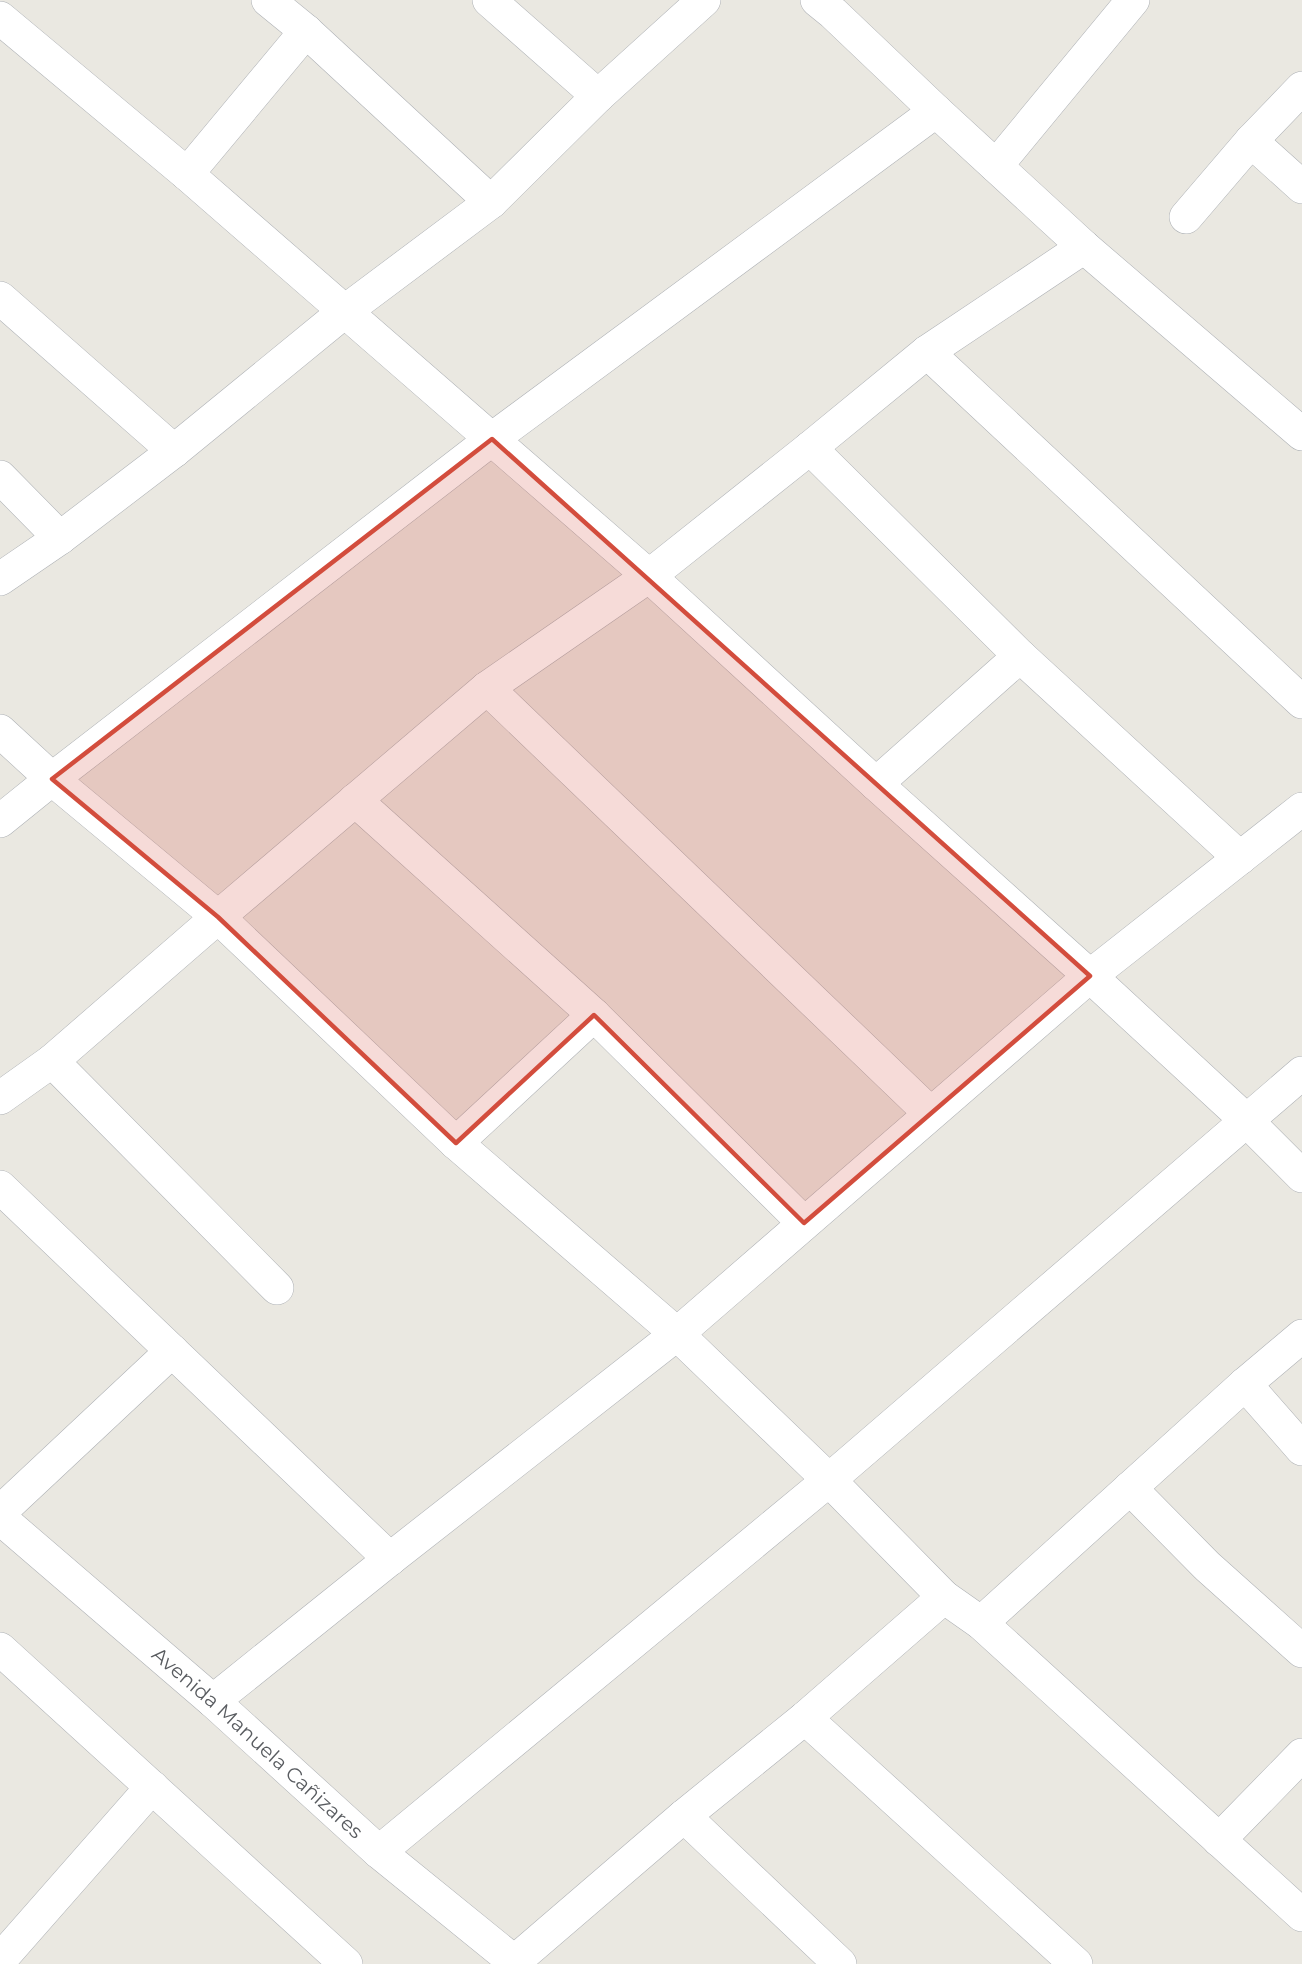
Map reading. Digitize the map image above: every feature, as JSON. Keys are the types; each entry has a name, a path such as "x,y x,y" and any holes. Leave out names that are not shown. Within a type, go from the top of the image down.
{"street":[{"path":"268,0 306,31 491,202"},
{"path":"489,0 598,96"},
{"path":"0,579 60,538 174,451 344,312 491,202 598,96 704,0"},
{"path":"996,166 1133,0"},
{"path":"832,4 936,111 1084,247 1302,434"},
{"path":"0,18 187,174 649,576 1090,976 1247,1121 1302,1176"},
{"path":"187,174 306,31"},
{"path":"1186,217 1251,141 1302,88"},
{"path":"0,821 492,439 936,111"},
{"path":"1251,141 1302,187"},
{"path":"0,1098 52,1061 218,916 487,688 649,576 927,352 1084,247"},
{"path":"0,298 174,451"},
{"path":"927,352 1302,702"},
{"path":"810,448 1020,656 1240,858"},
{"path":"0,477 60,538"},
{"path":"876,784 1020,656"},
{"path":"487,688 930,1113"},
{"path":"0,731 52,779 218,916 456,1143 677,1334 829,1480 944,1597 981,1623 1302,1915"},
{"path":"355,800 594,1015 804,1223"},
{"path":"213,1701 677,1334 1090,976 1302,809"},
{"path":"456,1143 594,1015"},
{"path":"52,1061 277,1288"},
{"path":"379,1852 829,1480 1302,1073"},
{"path":"0,1187 390,1559"},
{"path":"981,1623 1245,1384 1302,1336"},
{"path":"0,1512 172,1351"},
{"path":"1245,1384 1302,1449"},
{"path":"1130,1488 1207,1566 1302,1651"},
{"name":"Avenida Manuela Cañizares","path":"0,1518 213,1701 379,1852 515,1963"},
{"path":"515,1963 684,1816 805,1718 944,1597"},
{"path":"0,1649 346,1964"},
{"path":"805,1718 1076,1964"},
{"path":"1220,1840 1302,1755"},
{"path":"0,1960 152,1787"},
{"path":"684,1816 840,1964"}],"highlighted area":[{"path":"492,439 1090,976 804,1223 594,1015 456,1143 218,917 52,779"}]}
